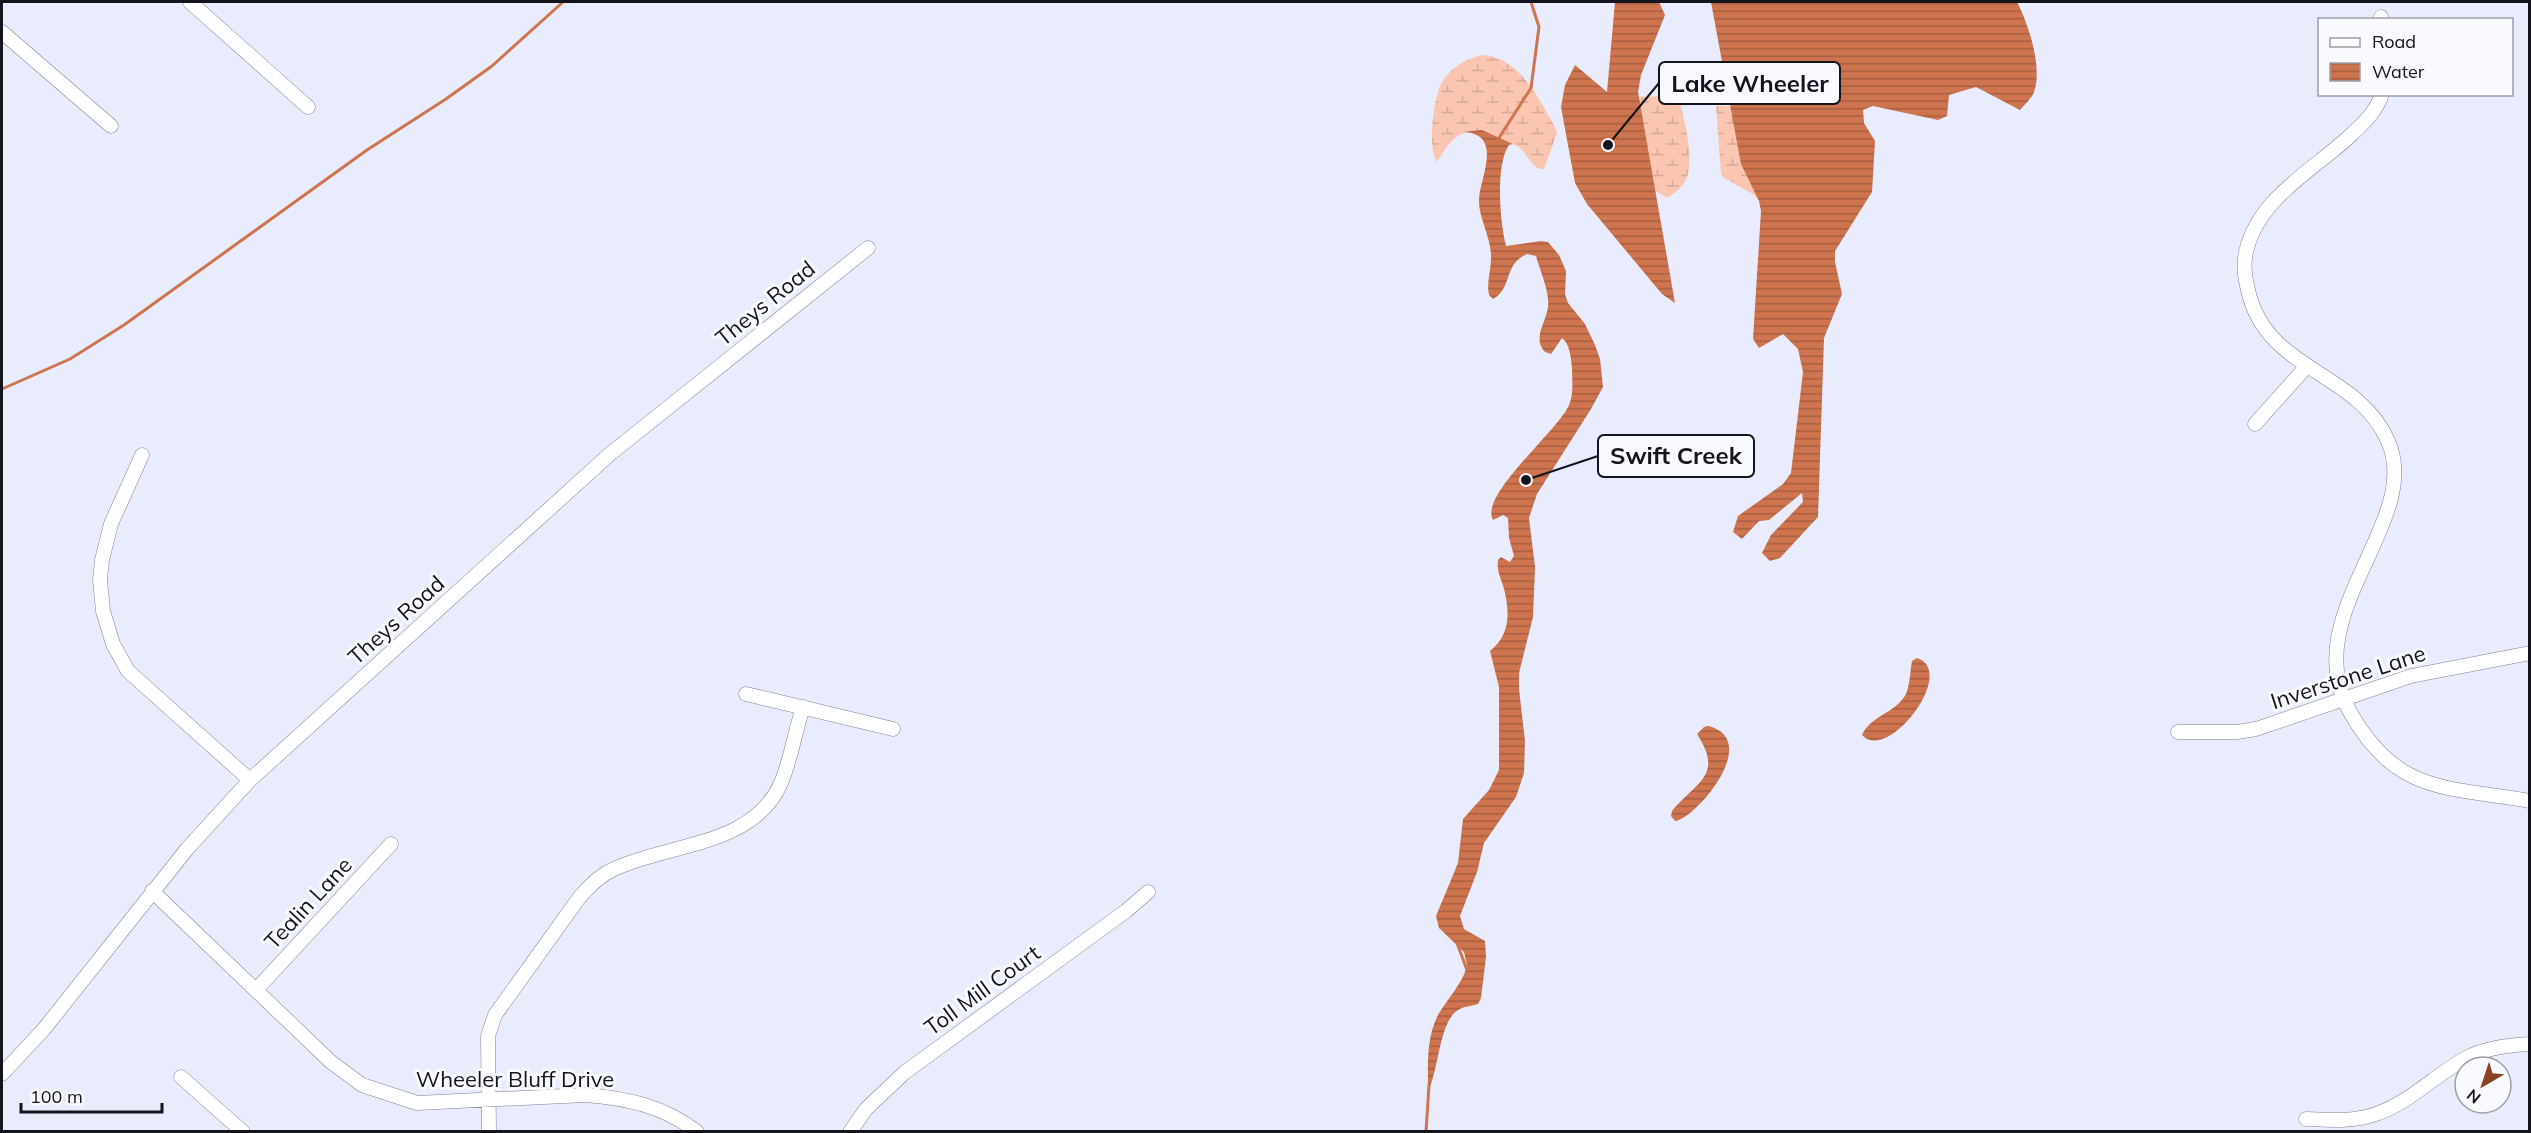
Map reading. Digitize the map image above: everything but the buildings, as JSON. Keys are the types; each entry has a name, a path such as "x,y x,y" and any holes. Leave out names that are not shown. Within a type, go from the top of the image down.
{"street":[{"path":"189,2 308,107"},
{"path":"2,32 111,126"},
{"path":"2381,96 2366,120 2268,206 2251,236 2243,271 2251,304 2264,330 2279,346 2368,408 2389,443 2394,476 2389,501 2340,621 2335,657 2342,699 2362,735 2387,760 2409,776 2431,785 2529,801"},
{"name":"Theys Road","path":"2,1074 44,1029 187,849 250,780 610,454 868,248"},
{"path":"2255,424 2307,366"},
{"path":"142,455 111,524 102,560 100,580 103,610 113,644 128,671 250,780"},
{"name":"Inverstone Lane","path":"2178,732 2189,730 2237,732 2256,729 2411,676 2529,653"},
{"path":"746,694 893,729"},
{"path":"489,1131 488,1036 495,1015 579,898 592,884 612,870 636,860 726,834 744,825 765,806 780,784 802,707"},
{"name":"Tealin Lane","path":"256,990 391,844"},
{"name":"Wheeler Bluff Drive","path":"152,891 331,1062 362,1084 417,1102 585,1095 612,1097 641,1103 667,1112 697,1131"},
{"name":"Toll Mill Court","path":"850,1131 866,1109 904,1073 1126,911 1148,892"},
{"path":"2306,1119 2352,1120 2375,1114 2397,1105 2468,1057 2509,1045 2529,1044"},
{"path":"181,1077 243,1131"}],"green space":[{"path":"1482,55 1495,57 1517,70 1534,91 1554,125 1557,133 1544,169 1536,167 1517,146 1479,132 1463,133 1456,137 1437,162 1432,147 1432,135 1438,91 1449,73 1458,65"},
{"path":"1665,96 1680,100 1687,132 1689,157 1687,178 1680,188 1667,198 1642,182 1632,97"},
{"path":"1716,106 1728,106 1759,117 1760,202 1753,194 1724,178 1721,173"}],"water":[{"path":"1615,2 1659,2 1665,15 1641,75 1638,92 1675,303 1662,294 1587,204 1575,183 1561,107 1565,85 1575,65 1607,92"},
{"path":"1711,2 2017,2 2030,33 2037,70 2034,92 2020,110 1976,87 1949,95 1947,116 1938,120 1873,106 1863,110 1864,123 1875,141 1872,192 1835,251 1842,294 1824,338 1818,517 1780,558 1770,561 1762,553 1771,535 1803,502 1802,493 1769,520 1759,521 1742,539 1733,532 1738,516 1783,484 1791,473 1803,372 1798,349 1783,334 1759,348 1753,339 1761,211 1759,201 1741,164"},
{"path":"1482,130 1513,144 1509,145 1505,154 1500,180 1502,223 1506,246 1548,242 1559,255 1566,271 1565,294 1568,303 1585,324 1595,345 1600,359 1603,387 1537,494 1529,518 1535,567 1533,617 1519,673 1525,741 1524,773 1516,797 1484,843 1477,872 1460,916 1464,929 1485,941 1486,957 1481,998 1478,1004 1464,1007 1453,1014 1444,1034 1428,1091 1428,1054 1433,1026 1462,979 1467,965 1464,952 1439,928 1436,916 1458,863 1463,819 1489,790 1499,770 1499,687 1490,651 1501,639 1507,618 1507,601 1499,573 1498,560 1501,557 1510,562 1514,556 1509,538 1508,518 1503,515 1493,520 1492,509 1497,495 1508,479 1562,416 1571,400 1572,391 1572,364 1567,344 1562,338 1551,354 1545,352 1541,347 1540,336 1548,301 1536,256 1527,254 1519,258 1499,294 1493,299 1489,295 1491,254 1479,200 1487,149 1476,135 1463,132"},
{"path":"1917,658 1927,666 1929,680 1924,696 1915,712 1902,727 1887,737 1874,741 1862,735 1871,723 1896,706 1906,694 1912,661"},
{"path":"1708,726 1723,734 1729,746 1727,761 1720,778 1697,807 1685,817 1675,821 1671,816 1672,811 1698,785 1708,769 1705,748 1697,734"}],"waterway":[{"path":"2,389 70,359 124,325 367,150 492,66 563,2"},
{"path":"1497,141 1531,88 1539,27 1531,2"},
{"path":"1457,943 1467,970"},
{"path":"1426,1132 1429,1085"}],"place":[{"name":"Lake Wheeler","path":"1608,145"},
{"name":"Swift Creek","path":"1526,480"}]}
